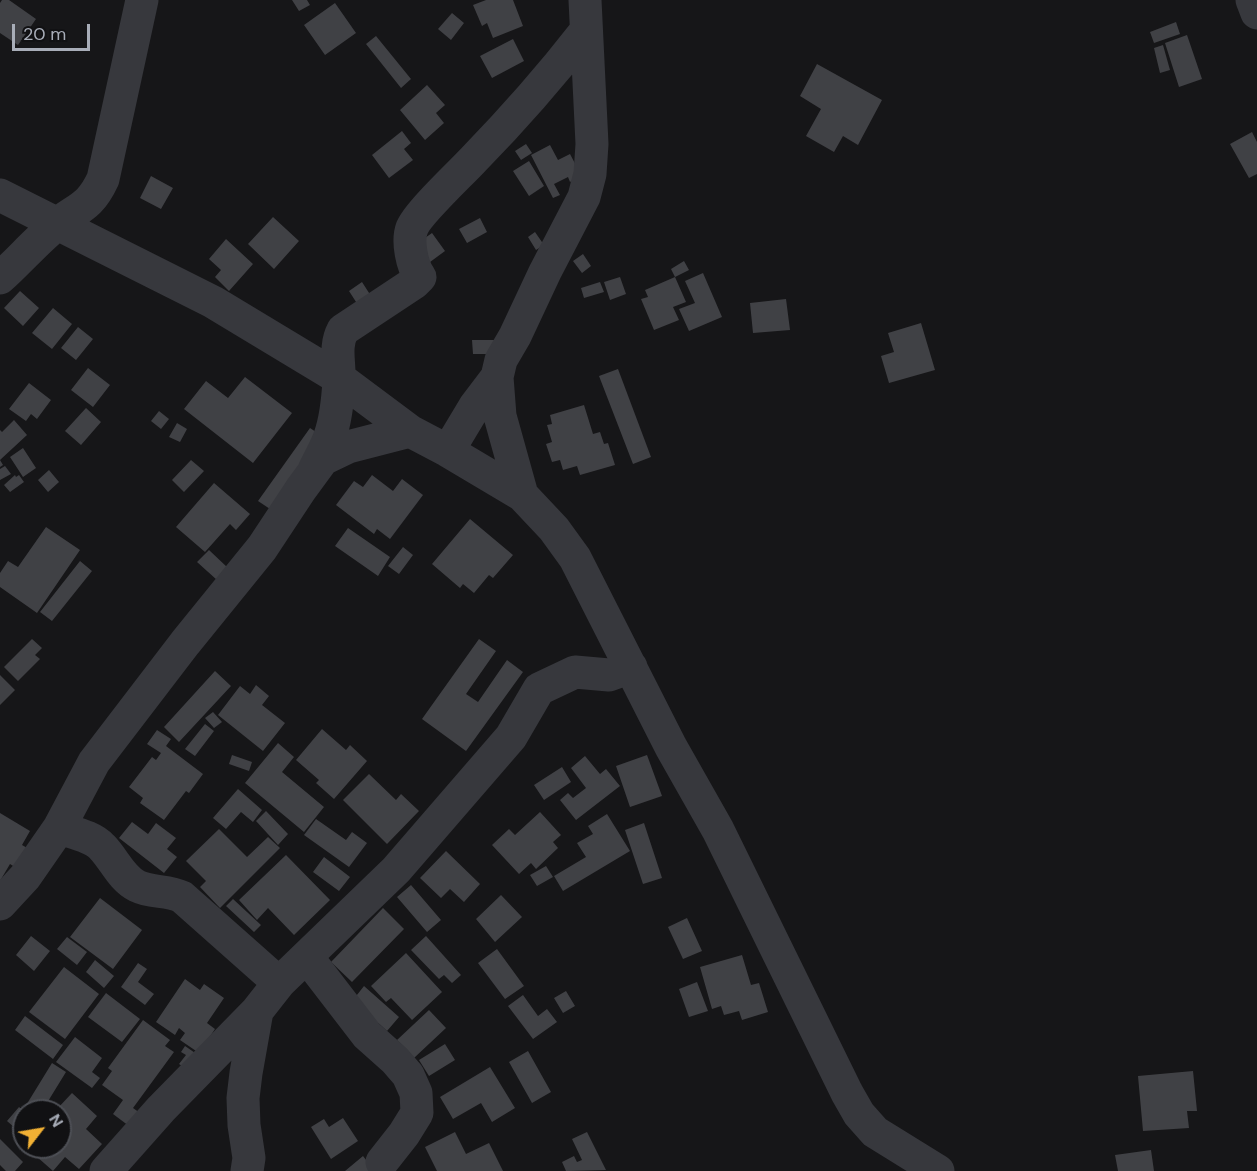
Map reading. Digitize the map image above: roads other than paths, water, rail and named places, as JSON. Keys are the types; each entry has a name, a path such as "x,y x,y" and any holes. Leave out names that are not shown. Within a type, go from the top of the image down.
{"street":[{"path":"0,278 57,224 88,204 96,194 102,179 142,0"},
{"path":"1252,0 1257,13"},
{"path":"522,495 500,416 497,377 501,360 584,197 590,174 591,144 585,16"},
{"path":"312,474 330,436 339,378 338,339 343,330 420,277 413,268 411,229 542,87 585,16"},
{"path":"0,195 213,302 339,378 410,431 522,495 554,529 575,558 671,747 718,830 859,1114 875,1132 938,1171"},
{"path":"448,451 475,406 497,377"},
{"path":"0,904 24,877 59,828 94,762 185,643 262,548 323,459 348,447 410,431"},
{"path":"105,1171 161,1109 257,1011 279,983 396,870 511,737 539,689 575,672 609,675 632,667"},
{"path":"59,828 95,841 102,846 127,878 136,885 174,893 182,897 279,983"},
{"path":"307,957 367,1035 408,1075 416,1093 417,1113 382,1162"},
{"path":"247,1171 249,1158 243,1098 257,1011"}]}
